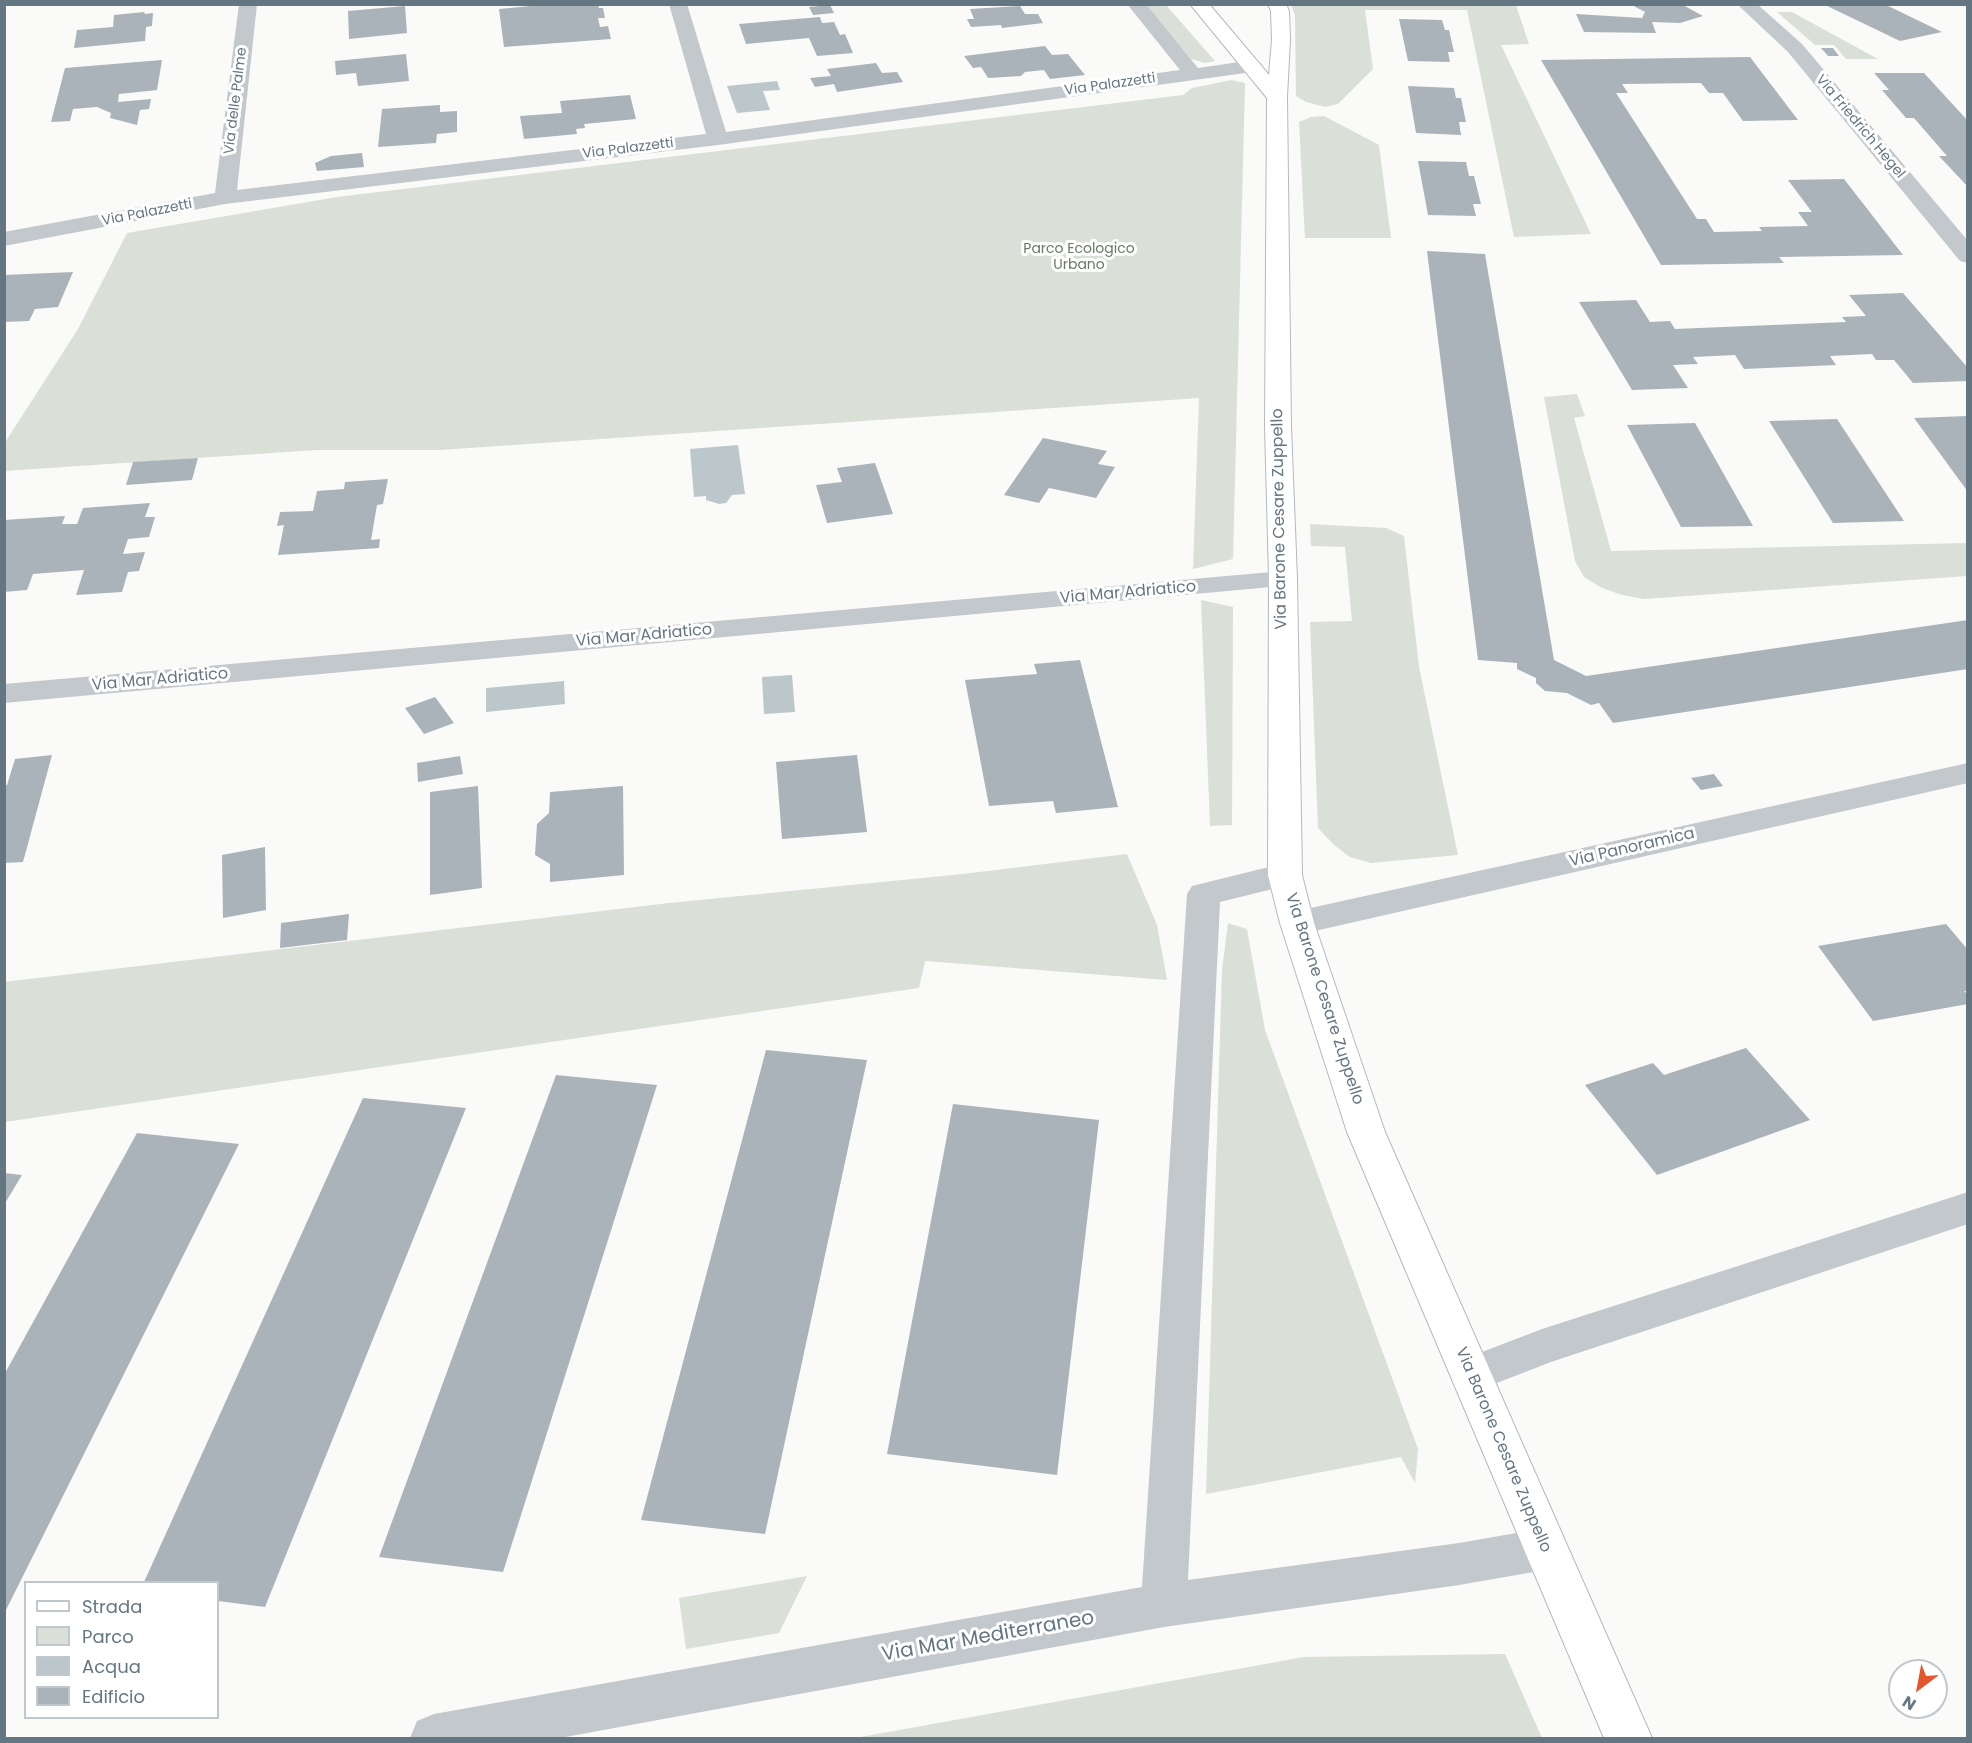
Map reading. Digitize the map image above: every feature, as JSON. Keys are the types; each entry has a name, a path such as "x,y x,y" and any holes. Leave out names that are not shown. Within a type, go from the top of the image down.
{"main road":[{"path":"1199,4 1277,97"},
{"name":"Via Barone Cesare Zuppello","path":"1277,4 1280,11 1281,40 1277,97 1278,426 1283,579 1285,875 1298,923 1366,1132 1628,1738"}],"street":[{"name":"Via delle Palme","path":"225,198 248,4"},
{"path":"678,4 718,139"},
{"path":"1136,4 1193,74"},
{"name":"Via Friedrich Hegel","path":"1746,4 1795,48 1968,256"},
{"name":"Via Palazzetti","path":"4,239 225,198 718,139 1253,66"},
{"name":"Via Mar Adriatico","path":"4,694 1283,579"},
{"name":"Via Panoramica","path":"1298,923 1968,773"},
{"path":"1164,1605 1204,894 1285,875"},
{"path":"1471,1375 1542,1347 1968,1208"},
{"name":"Via Mar Mediterraneo","path":"434,1738 1164,1605 1459,1564 1545,1549"}],"green space":[{"path":"1146,5 1166,5 1215,61 1205,63 1191,59"},
{"path":"1291,5 1516,5 1529,44 1501,45 1591,234 1514,237 1467,10 1365,10 1373,69 1338,104 1325,107 1306,102 1296,96 1295,16"},
{"path":"1777,12 1792,12 1878,59 1846,59 1834,45 1815,45"},
{"name":"Parco Ecologico Urbano","path":"1231,80 1245,83 1233,559 1193,569 1199,398 440,450 316,450 5,471 4,444 78,329 127,233 337,197 1183,95 1192,88"},
{"path":"1324,116 1379,145 1391,238 1305,238 1299,122 1311,117"},
{"path":"1577,394 1585,416 1574,418 1611,551 1967,543 1967,576 1644,599 1602,588 1584,577 1575,561 1544,397"},
{"path":"1310,524 1386,528 1404,536 1419,667 1458,855 1371,863 1350,857 1334,845 1318,828 1310,622 1352,621 1345,547 1311,546"},
{"path":"1201,600 1233,607 1232,825 1210,826"},
{"path":"1127,854 1157,925 1167,980 925,961 919,988 5,1122 4,982 669,903 963,874"},
{"path":"1228,923 1247,929 1265,1030 1418,1449 1415,1483 1401,1457 1206,1494 1222,970"},
{"path":"807,1576 779,1633 686,1649 679,1598"},
{"path":"1505,1654 1542,1738 855,1738 1304,1657"}],"water":[{"path":"777,81 780,90 763,91 770,110 737,113 727,86"},
{"path":"738,445 745,494 732,495 726,503 719,504 706,500 706,496 694,497 690,449"},
{"path":"792,675 795,712 764,714 762,677"},
{"path":"564,681 565,704 486,712 486,688"}],"building":[{"path":"552,4 598,4 599,8 603,8 605,18 598,18 600,27 608,26 611,39 504,47 499,9"},
{"path":"1630,4 1681,4 1703,16 1680,23 1652,22 1656,33 1584,32 1576,14 1642,18 1645,12"},
{"path":"1823,4 1884,4 1942,32 1900,41"},
{"path":"830,5 834,13 813,15 809,7"},
{"path":"405,6 407,33 349,39 348,11"},
{"path":"1020,6 1025,14 1038,14 1043,23 1002,28 1001,25 971,27 967,19 974,19 970,9"},
{"path":"144,12 145,14 153,13 152,26 146,27 145,41 74,48 77,30 113,27 114,15"},
{"path":"820,17 822,23 834,22 840,35 845,34 853,53 817,56 809,38 746,44 739,24"},
{"path":"1399,19 1442,20 1445,30 1449,30 1454,52 1448,52 1450,62 1408,61"},
{"path":"1045,46 1052,55 1068,54 1085,75 1050,79 1044,70 1025,72 1021,76 988,78 981,67 973,68 964,56"},
{"path":"1821,48 1833,48 1839,56 1828,56"},
{"path":"406,54 409,81 358,86 356,73 336,75 335,61"},
{"path":"1750,57 1798,120 1743,121 1723,93 1709,93 1701,83 1622,84 1628,93 1616,93 1697,219 1706,219 1714,232 1762,231 1759,227 1808,226 1798,212 1812,212 1788,180 1844,179 1903,255 1779,257 1784,263 1661,265 1541,60"},
{"path":"162,60 157,90 119,94 118,102 151,99 149,109 140,110 137,125 110,118 111,113 97,107 73,109 70,121 51,122 65,68"},
{"path":"876,63 882,73 897,72 903,82 837,92 834,84 815,87 810,78 831,76 827,69"},
{"path":"1874,73 1924,73 1968,121 1968,187 1939,156 1947,156 1914,118 1906,118 1882,90 1889,90"},
{"path":"1408,86 1454,88 1456,98 1461,98 1466,122 1459,122 1461,135 1416,133"},
{"path":"630,95 636,119 584,124 585,128 576,129 577,134 524,139 520,116 562,113 560,101"},
{"path":"440,105 440,112 457,111 457,132 437,134 436,143 378,147 382,109"},
{"path":"362,153 364,167 317,171 315,163 331,156"},
{"path":"1418,161 1466,162 1469,176 1474,176 1481,204 1473,204 1476,216 1428,215"},
{"path":"1427,251 1485,254 1554,660 1586,676 1968,620 1968,669 1613,723 1599,703 1591,705 1567,693 1545,691 1536,683 1536,678 1517,669 1517,663 1478,660"},
{"path":"73,272 58,307 35,309 29,321 4,322 4,275"},
{"path":"1903,293 1968,368 1968,381 1913,383 1894,360 1876,360 1872,354 1830,356 1836,365 1744,369 1735,355 1693,357 1698,364 1673,365 1688,388 1632,390 1579,302 1636,300 1650,322 1670,321 1675,329 1846,322 1842,317 1866,316 1849,295"},
{"path":"1968,416 1968,492 1914,418"},
{"path":"1837,419 1904,521 1833,523 1769,421"},
{"path":"1695,423 1753,526 1681,527 1627,425"},
{"path":"1043,438 1107,451 1098,464 1115,467 1096,498 1049,488 1039,503 1004,495"},
{"path":"198,458 192,480 126,485 133,462"},
{"path":"875,463 893,514 827,523 816,485 842,482 837,468"},
{"path":"388,479 383,504 377,505 371,540 380,539 379,548 278,555 284,525 277,526 280,512 313,511 317,491 344,489 345,482"},
{"path":"150,503 145,517 155,517 149,537 128,539 123,554 145,552 139,571 128,572 122,592 76,595 84,570 33,574 27,590 4,592 4,520 65,516 62,524 77,524 83,508"},
{"path":"1080,660 1118,807 1056,813 1053,801 989,806 965,680 1037,674 1034,664"},
{"path":"435,697 454,723 424,734 405,708"},
{"path":"52,755 23,862 4,863 4,785 7,785 15,759"},
{"path":"857,755 867,832 782,839 776,762"},
{"path":"460,756 463,774 418,782 417,763"},
{"path":"1714,774 1723,786 1701,790 1691,778"},
{"path":"478,786 482,888 430,895 430,792"},
{"path":"623,786 624,875 550,882 550,864 535,855 537,824 549,813 550,792"},
{"path":"265,847 266,910 223,918 222,855"},
{"path":"349,914 347,940 280,948 281,923"},
{"path":"1946,924 1968,950 1968,991 1964,991 1968,995 1968,1004 1873,1021 1818,946"},
{"path":"1746,1048 1810,1120 1657,1175 1585,1085 1653,1063 1664,1075"},
{"path":"766,1050 867,1060 765,1534 641,1520"},
{"path":"556,1075 657,1085 503,1572 379,1557"},
{"path":"363,1098 466,1108 265,1607 219,1601 219,1581 144,1581"},
{"path":"953,1104 1099,1120 1057,1475 887,1454"},
{"path":"137,1133 239,1144 4,1614 4,1375"},
{"path":"4,1173 22,1175 4,1205"}]}
